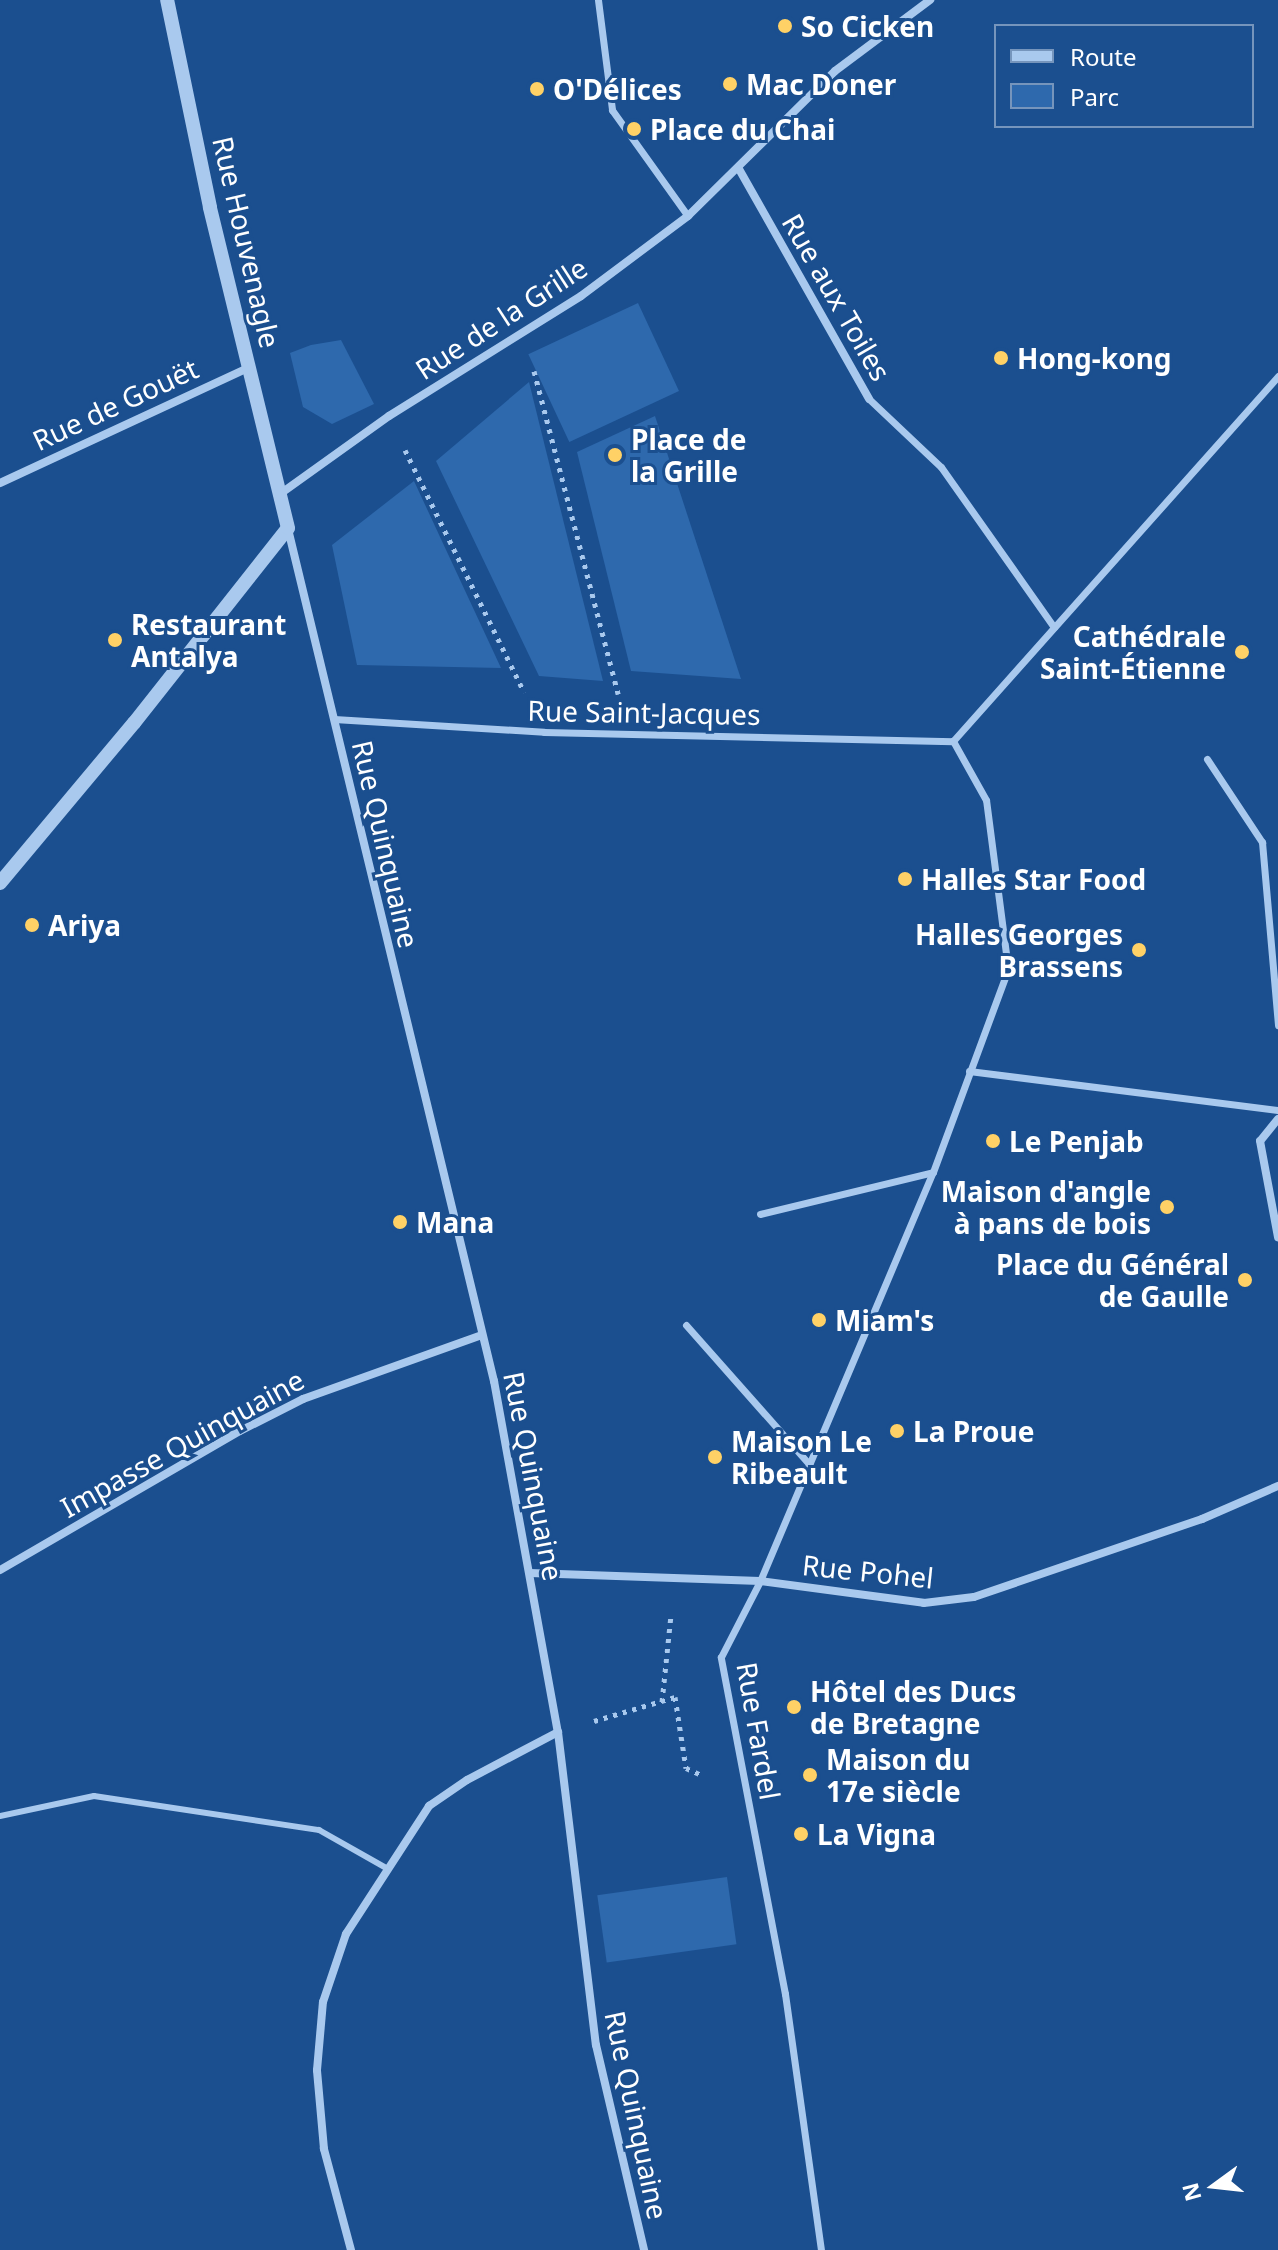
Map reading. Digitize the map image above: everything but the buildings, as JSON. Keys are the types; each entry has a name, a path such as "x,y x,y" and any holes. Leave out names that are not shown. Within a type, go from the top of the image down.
{"street":[{"name":"Rue Houvenagle","path":"167,0 210,207 288,528"},
{"path":"598,0 612,110 688,216"},
{"name":"Rue de la Grille","path":"280,494 389,416 581,296 688,216 835,71 930,0"},
{"name":"Rue aux Toiles","path":"739,169 869,399 941,467 1054,627"},
{"name":"Rue de Gouët","path":"0,483 250,367"},
{"path":"953,741 1278,376"},
{"path":"0,883 134,723 288,528"},
{"name":"Rue Quinquaine","path":"288,528 482,1335 558,1732 596,2045 644,2250"},
{"name":"Rue Saint-Jacques","path":"334,719 544,732 953,741"},
{"name":"Rue Fardel","path":"821,2250 785,1994 721,1657 760,1581 933,1172 1008,969 986,800 953,741"},
{"path":"1207,759 1262,842 1278,1025"},
{"path":"969,1071 1278,1110"},
{"path":"1278,1119 1260,1141 1278,1237"},
{"path":"760,1214 933,1172"},
{"path":"686,1325 809,1464"},
{"name":"Impasse Quinquaine","path":"0,1570 240,1431 303,1399 482,1335"},
{"name":"Rue Pohel","path":"530,1573 760,1581 924,1603 974,1597 1202,1519 1278,1486"},
{"path":"351,2250 324,2149 317,2070 323,2002 346,1934 429,1806 467,1780 558,1732"}],"lane":[{"path":"0,1816 94,1796 319,1830 388,1869"}],"path":[{"path":"523,331 629,734"},
{"path":"389,416 544,732"},
{"path":"662,1702 675,1578"},
{"path":"558,1732 675,1697 686,1768 748,1793"}],"green space":[{"path":"638,303 679,391 569,442 528,354"},
{"path":"341,340 374,404 332,424 303,407 290,353 311,345"},
{"path":"529,382 603,681 539,676 436,461"},
{"path":"655,416 741,679 631,671 577,452"},
{"path":"414,481 501,668 357,665 332,545"},
{"path":"727,1877 736,1944 607,1963 597,1895"}],"place":[{"name":"So Cicken","path":"785,26"},
{"name":"Mac Doner","path":"730,84"},
{"name":"O'Délices","path":"537,89"},
{"name":"Place du Chai","path":"634,129"},
{"name":"Hong-kong","path":"1001,358"},
{"name":"Place de la Grille","path":"615,455"},
{"name":"Restaurant Antalya","path":"115,640"},
{"name":"Cathédrale Saint-Étienne","path":"1242,652"},
{"name":"Halles Star Food","path":"905,879"},
{"name":"Ariya","path":"32,925"},
{"name":"Halles Georges Brassens","path":"1139,950"},
{"name":"Le Penjab","path":"993,1141"},
{"name":"Maison d'angle à pans de bois","path":"1167,1207"},
{"name":"Mana","path":"400,1222"},
{"name":"Place du Général de Gaulle","path":"1245,1280"},
{"name":"Miam's","path":"819,1320"},
{"name":"La Proue","path":"897,1431"},
{"name":"Maison Le Ribeault","path":"715,1457"},
{"name":"Hôtel des Ducs de Bretagne","path":"794,1707"},
{"name":"Maison du 17e siècle","path":"810,1775"},
{"name":"La Vigna","path":"801,1834"}]}
